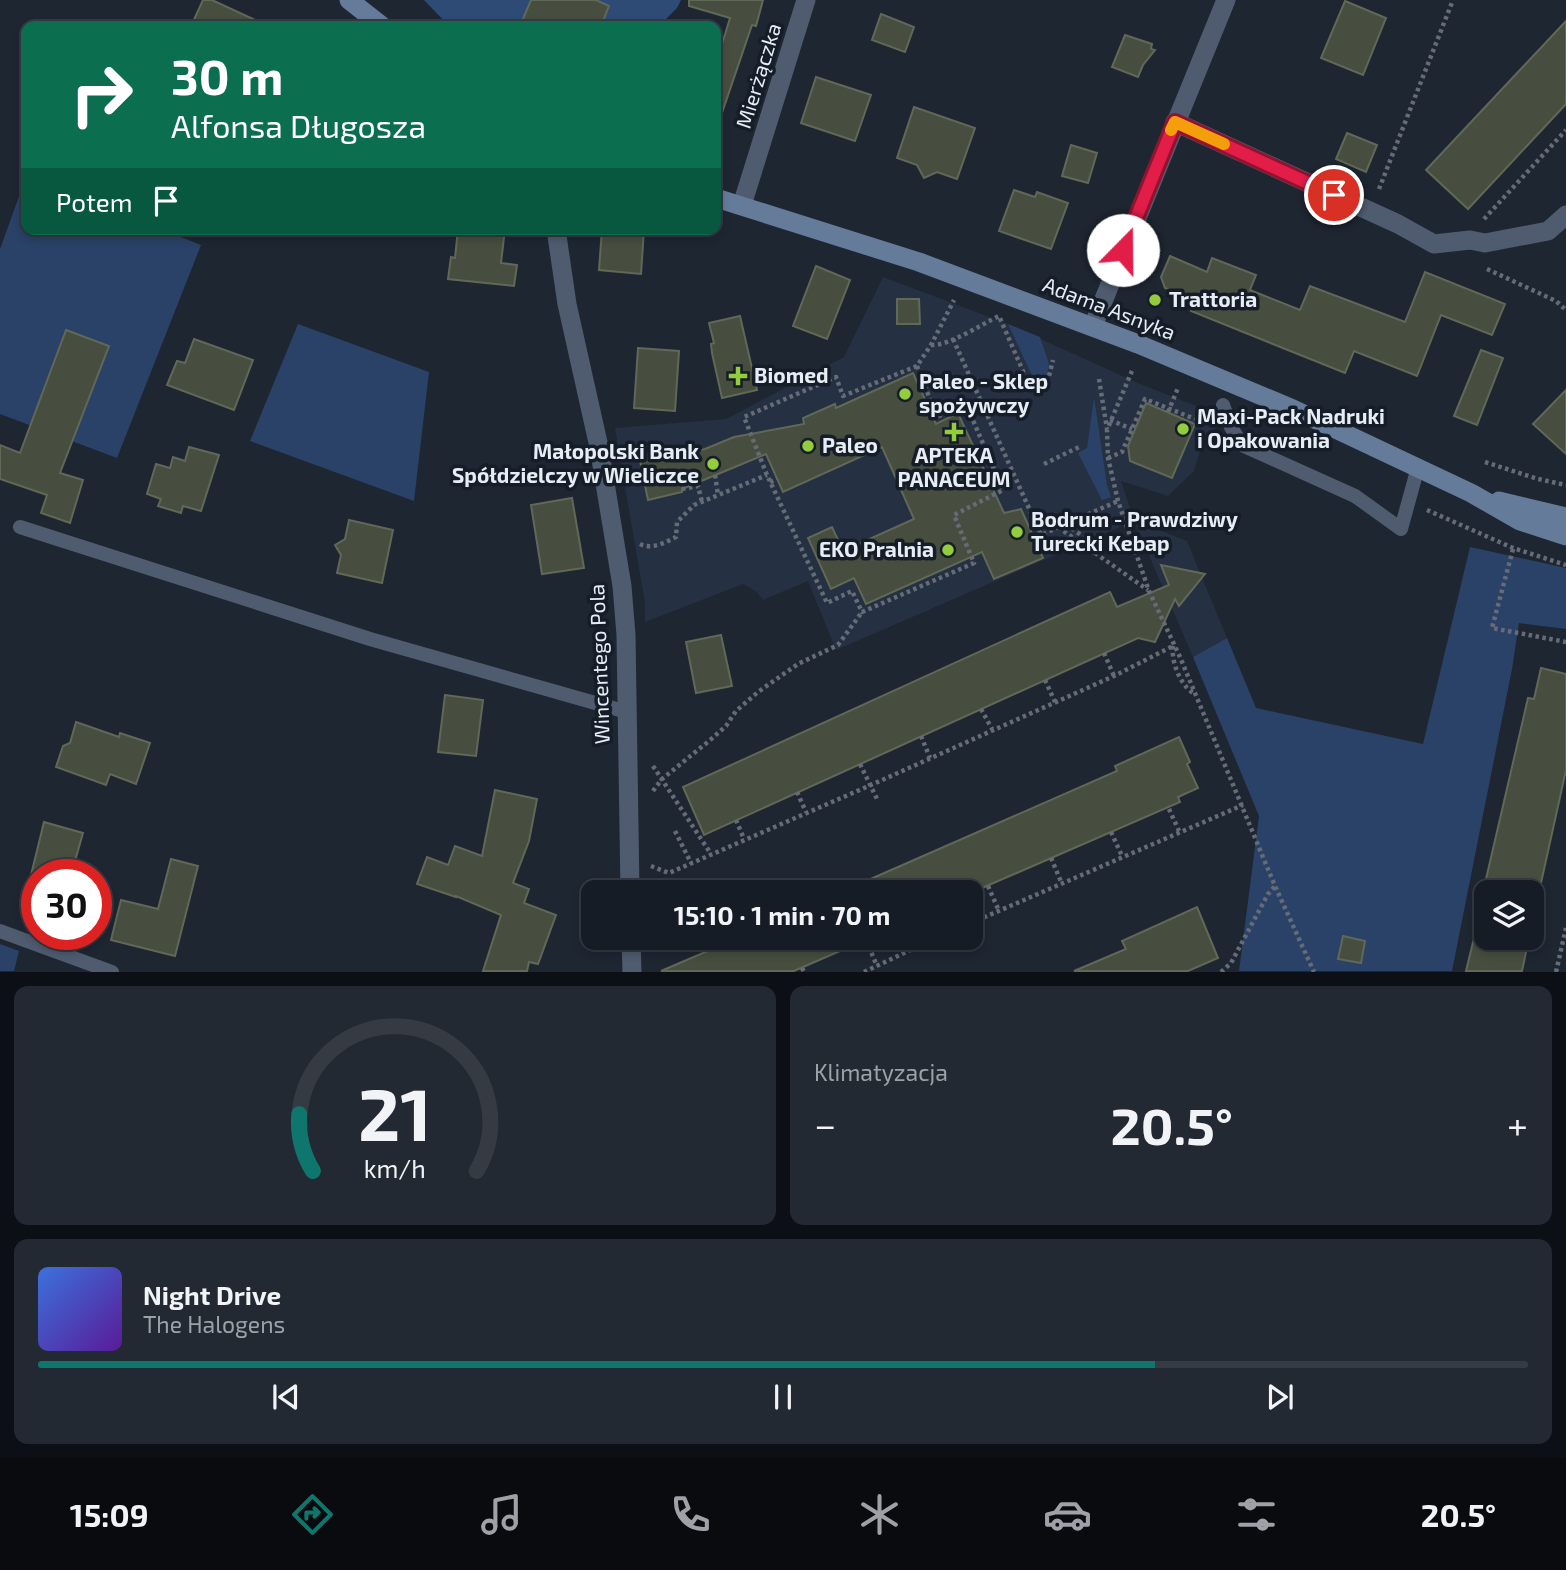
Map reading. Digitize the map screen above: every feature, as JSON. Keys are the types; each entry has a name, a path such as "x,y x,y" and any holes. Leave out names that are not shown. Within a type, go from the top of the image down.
{"main road":[{"path":"349,0 376,21"},
{"name":"Adama Asnyka","path":"721,199 919,262 1093,326 1293,408 1474,494 1520,521 1566,536"},
{"name":"Adama Asnyka","path":"1474,494 1566,517"}],"street":[{"name":"Mierżączka","path":"742,205 806,0"},
{"path":"1093,326 1226,0"},
{"path":"1175,122 1398,224 1434,244 1470,240 1485,243 1548,231 1566,215"},
{"name":"Wincentego Pola","path":"557,235 563,285 599,447 622,586 626,635 630,880"},
{"path":"631,950 632,971"}],"lane":[{"path":"1223,405 1231,427 1242,445 1355,496 1401,530 1418,467"},
{"path":"20,527 370,639 628,712"},
{"path":"0,931 112,971"}],"path":[{"path":"1370,212 1453,0"},
{"path":"1470,240 1482,221 1566,130"},
{"path":"1483,267 1556,301 1566,310"},
{"path":"862,612 852,591 827,603 767,475 744,417 836,377 843,396 917,366 955,299"},
{"path":"931,345 953,339 999,316 1026,378 1034,385 1043,387 1048,380 1053,360"},
{"path":"953,339 1041,535 1067,520 1118,501"},
{"path":"650,797 662,779 726,726 736,711 758,692 798,664 838,645 862,612 974,563 954,515 1003,490 966,404 937,416 917,366"},
{"path":"1108,419 1130,369 1144,375"},
{"path":"1099,379 1108,419 1108,458 1118,501 1149,591 1314,971"},
{"path":"1167,384 1223,405"},
{"path":"1169,411 1178,388"},
{"path":"1108,458 1122,452 1145,399 1169,411 1195,419"},
{"path":"1108,419 1132,429"},
{"path":"1044,464 1081,446"},
{"path":"1485,462 1566,485"},
{"path":"715,475 718,495"},
{"path":"636,542 645,547 662,544 676,537 677,522 694,505 767,475"},
{"path":"771,482 777,479"},
{"path":"682,489 698,486 702,502"},
{"path":"1408,503 1513,548 1566,565"},
{"path":"1067,520 1089,541 1094,553"},
{"path":"1520,521 1492,628 1566,642"},
{"path":"1058,527 1149,591"},
{"path":"647,864 669,873 1114,676 1173,646"},
{"path":"1104,653 1114,676"},
{"path":"1045,680 1055,702"},
{"path":"981,709 992,729"},
{"path":"921,736 930,758"},
{"path":"650,762 711,854"},
{"path":"860,764 878,802"},
{"path":"797,792 806,812"},
{"path":"983,918 1179,831 1243,806"},
{"path":"1169,809 1179,831"},
{"path":"736,820 744,839"},
{"path":"675,831 691,863"},
{"path":"1111,832 1122,856"},
{"path":"1051,858 1062,884"},
{"path":"988,886 999,911"},
{"path":"1221,971 1231,963 1268,894 1275,886"},
{"path":"1556,971 1566,928"},
{"path":"870,950 877,966"},
{"path":"864,971 911,950"}],"shaded area":[{"path":"424,0 681,0 664,21 444,21"},
{"path":"21,191 21,235 176,235 201,245 117,458 0,414 0,249"},
{"path":"883,277 1008,324 1140,384 1227,418 1204,439 1194,471 1168,496 1121,481 1134,520 1187,541 1227,638 1193,657 1134,521 836,650 808,581 763,600 757,592 743,584 645,622 645,603 615,428 726,419 844,357"},
{"path":"298,324 429,372 414,501 250,441"},
{"path":"1008,324 1040,337 1049,364 1046,379 1042,381 1033,378"},
{"path":"1094,397 1111,497 1102,500 1078,453 1087,448"},
{"path":"1470,547 1566,568 1566,629 1519,623 1452,971 1239,971 1259,816 1193,657 1227,638 1256,708 1423,744"},
{"path":"0,944 19,951 14,971 0,971"}],"building":[{"path":"203,0 212,0 257,21 193,21"},
{"path":"531,0 596,0 609,6 603,21 522,21"},
{"path":"689,0 763,0 756,26 752,25 722,113 721,48 730,18 689,6"},
{"path":"1345,1 1386,18 1363,75 1321,58"},
{"path":"881,14 914,27 905,52 872,40"},
{"path":"1566,21 1566,104 1468,209 1426,170"},
{"path":"1125,35 1152,44 1151,49 1155,50 1143,65 1138,77 1112,67"},
{"path":"816,77 871,95 855,141 801,123"},
{"path":"914,107 975,128 957,179 937,172 924,178 917,165 897,158"},
{"path":"1347,133 1377,145 1366,172 1336,159"},
{"path":"1071,145 1097,153 1088,183 1062,176"},
{"path":"1014,190 1035,197 1037,192 1068,203 1051,249 999,231"},
{"path":"457,235 504,235 501,263 517,265 514,286 448,279 451,257 455,258"},
{"path":"602,235 644,235 641,274 599,270"},
{"path":"1170,256 1207,272 1212,258 1256,275 1250,290 1300,310 1310,286 1405,322 1425,272 1505,304 1492,335 1441,315 1417,376 1354,351 1345,373 1191,311 1196,300 1165,288 1161,277"},
{"path":"816,266 850,280 827,339 793,326"},
{"path":"897,299 919,299 920,324 897,324"},
{"path":"740,316 757,390 722,398 712,353 711,344 714,343 709,323"},
{"path":"66,330 109,346 60,473 83,480 70,523 41,513 47,495 0,479 0,445 20,453"},
{"path":"194,339 253,360 234,410 167,385 177,361 185,363"},
{"path":"638,348 679,351 675,411 634,408"},
{"path":"1481,350 1503,358 1477,425 1454,416"},
{"path":"913,373 936,424 958,413 1004,513 1021,509 1043,558 994,579 982,552 866,604 854,578 831,589 808,538 832,527 843,551 914,519 882,447 783,492 766,454 682,489 682,492 648,500 639,456 673,449 672,456 705,449 734,437 804,424 803,418 835,404 836,408"},
{"path":"1566,390 1566,454 1533,424"},
{"path":"1146,403 1195,424 1172,478 1130,461 1128,446"},
{"path":"189,447 219,455 201,511 183,506 181,513 158,506 161,499 147,494 156,464 170,468 173,457 185,461"},
{"path":"572,498 584,568 542,574 531,505"},
{"path":"349,520 393,530 382,583 337,573 341,555 335,545 345,539"},
{"path":"1161,565 1205,574 1179,606 1175,599 1155,642 1138,638 704,835 683,787 1110,592 1117,607 1169,585"},
{"path":"721,635 732,686 696,693 686,642"},
{"path":"1541,668 1566,674 1566,770 1542,880 1486,880 1528,698 1534,699"},
{"path":"445,695 483,700 476,756 438,752"},
{"path":"76,722 119,737 120,733 150,743 136,784 110,774 106,785 56,767 63,746 70,743"},
{"path":"1179,737 1198,788 1178,797 1180,802 983,888 983,880 868,880 1117,771 1115,766"},
{"path":"495,790 537,799 529,841 513,883 529,889 524,903 556,915 538,964 529,962 527,971 483,971 501,915 456,896 417,884 427,857 448,865 455,846 482,856"},
{"path":"44,822 83,833 76,859 35,859"},
{"path":"171,859 198,866 175,956 112,940 121,900 158,909"},
{"path":"1197,907 1218,958 1188,971 1074,971 1126,949 1122,941"},
{"path":"1343,936 1365,941 1361,963 1338,959"},
{"path":"1474,938 1474,950 1526,950 1522,971 1466,971"},
{"path":"710,950 842,950 794,971 661,971"}],"slow traffic":[{"path":"1171,130 1175,122 1224,144"}],"place":[{"name":"Trattoria","path":"1155,300"},
{"name":"Biomed","path":"738,376"},
{"name":"Paleo - Sklep spożywczy","path":"905,394"},
{"name":"Maxi-Pack Nadruki i Opakowania","path":"1183,429"},
{"name":"APTEKA PANACEUM","path":"954,432"},
{"name":"Paleo","path":"808,446"},
{"name":"Małopolski Bank Spółdzielczy w Wieliczce","path":"713,464"},
{"name":"Bodrum - Prawdziwy Turecki Kebap","path":"1017,532"},
{"name":"EKO Pralnia","path":"948,550"}],"route":[{"path":"1123,250 1175,122 1334,195"}]}
